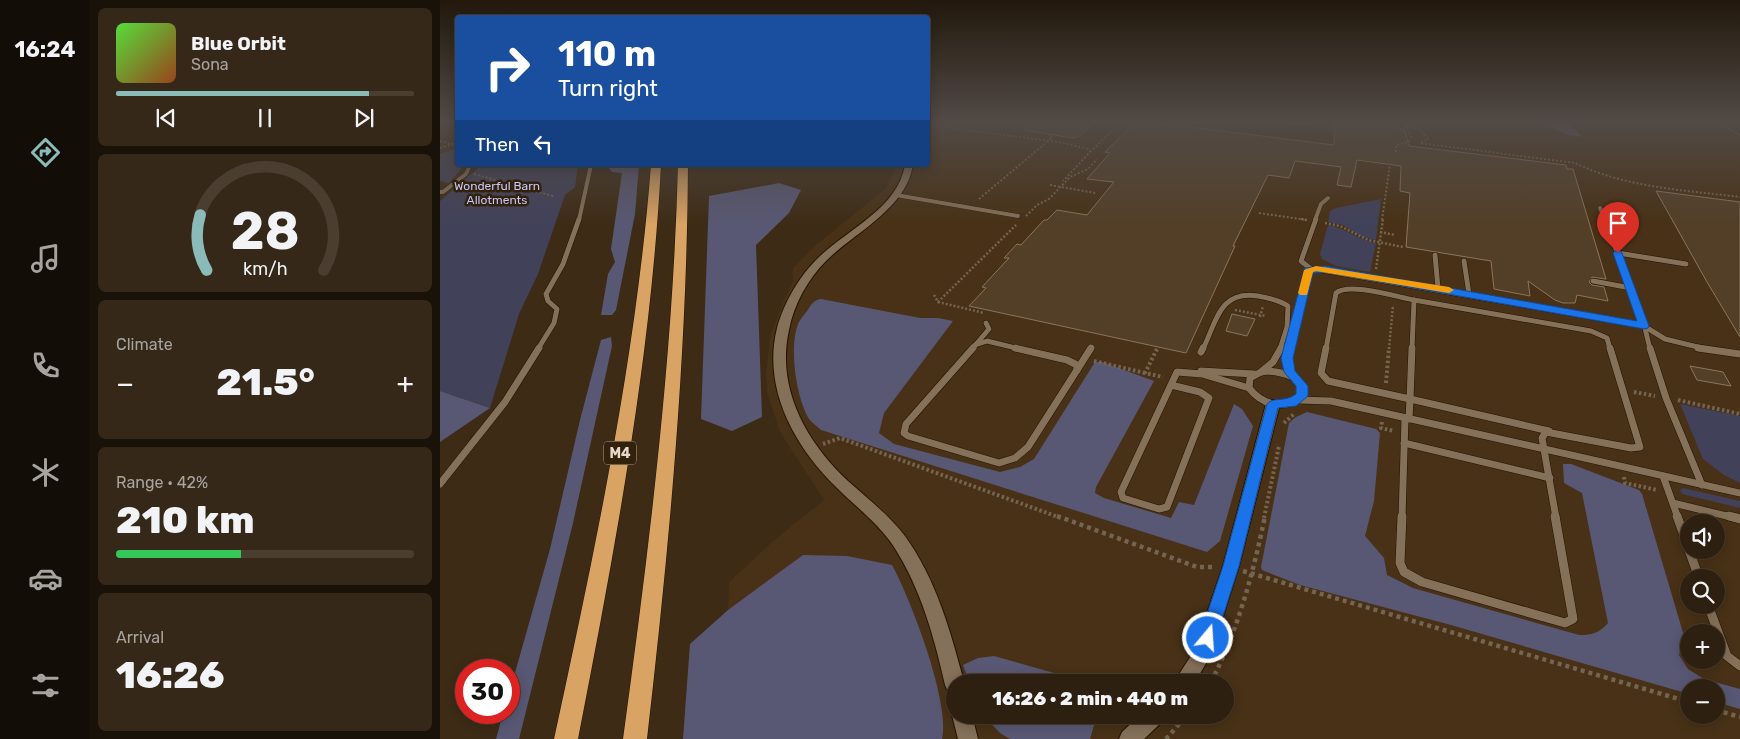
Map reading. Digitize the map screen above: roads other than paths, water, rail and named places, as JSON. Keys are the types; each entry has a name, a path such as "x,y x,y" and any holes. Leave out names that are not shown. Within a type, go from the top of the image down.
{"highway":[{"name":"M4","path":"566,739 607,527 629,399 651,246 656,167"},
{"path":"635,739 675,378 683,241 683,167"}],"street":[{"path":"909,167 907,179 896,195 821,260 796,295 783,325 780,354 781,384 794,422 810,448 832,474 887,527 908,556 920,578 931,605 952,674"},
{"path":"1189,674 1202,655 1231,566 1273,404"},
{"path":"964,724 968,739"},
{"path":"1129,739 1146,724"}],"lane":[{"path":"440,192 443,192 466,174 469,167"},
{"path":"440,484 505,402 554,323 557,309 548,301 546,294 560,273 569,254 591,167"},
{"path":"896,195 1018,216"},
{"path":"1328,198 1321,204 1301,261 1311,269 1325,269 1438,288 1644,326 1653,334 1672,341 1740,354"},
{"path":"1600,208 1631,288 1666,398 1702,485"},
{"path":"1618,253 1686,264"},
{"path":"1436,255 1438,288"},
{"path":"1464,261 1469,294"},
{"path":"1298,400 1303,391 1302,386 1292,376 1287,358 1308,270 1311,269"},
{"path":"1593,282 1631,288"},
{"path":"1345,288 1414,300 1597,333 1607,338 1640,446 1631,448 1551,432 1336,383 1323,377 1321,373 1336,293 1345,288"},
{"path":"1201,352 1222,308 1231,298 1240,295 1281,301 1288,306 1290,311 1282,344 1274,361 1250,378 1249,388"},
{"path":"1414,300 1410,399 1404,443 1400,563 1404,572 1422,582 1565,623 1573,619 1542,438 1546,432 1551,432"},
{"path":"985,321 989,329 906,424 904,433 908,436 999,463 1013,460 1028,447 1091,348"},
{"path":"973,346 987,341 1067,360 1077,365 1077,370"},
{"path":"1172,382 1200,392 1209,398 1167,507 1159,509 1123,498 1120,495 1172,382 1177,372 1184,370 1258,373 1276,371 1292,376"},
{"path":"1184,370 1249,388 1258,398 1273,404 1283,405 1298,400 1331,401 1740,493"},
{"path":"1404,443 1550,478"},
{"path":"1663,476 1680,525"},
{"path":"1672,503 1740,519"},
{"path":"1711,614 1727,656 1740,666"}],"park label":[{"name":"Wonderful Barn Allotments","path":"497,193"}]}
